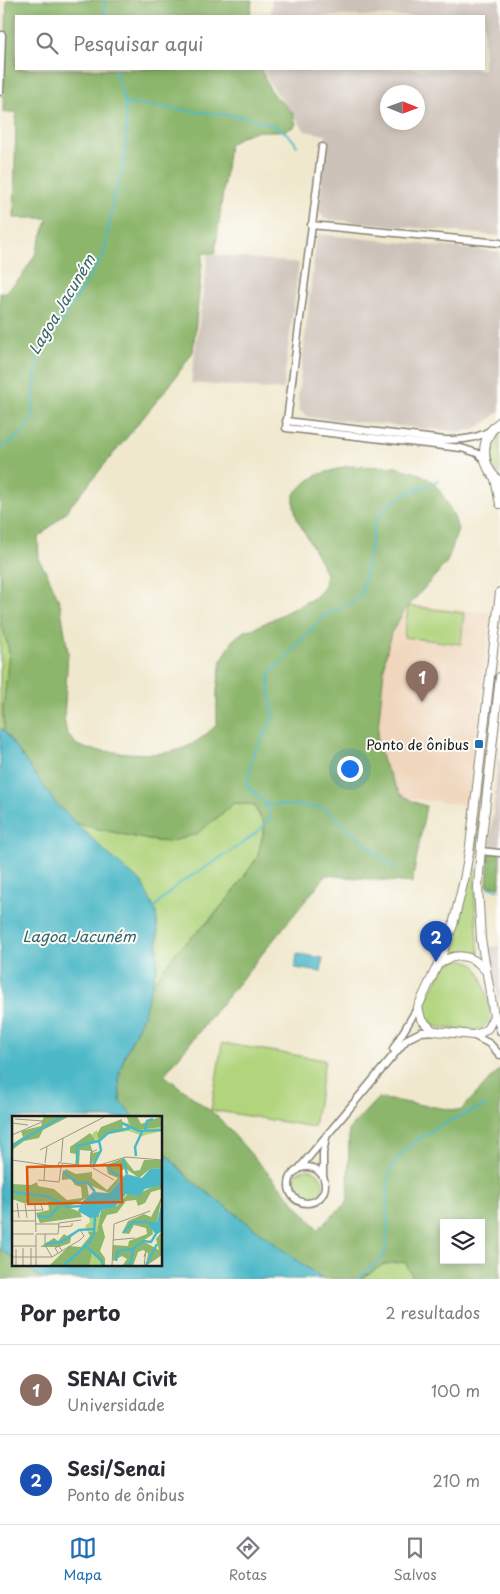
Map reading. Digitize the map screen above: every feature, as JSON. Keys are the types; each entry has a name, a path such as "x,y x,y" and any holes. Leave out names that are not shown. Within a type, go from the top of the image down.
{"main road":[{"path":"498,424 486,442 485,460 489,470 498,480"}],"street":[{"path":"0,35 2,35 0,92"},
{"path":"286,424 322,147"},
{"path":"312,225 500,243"},
{"path":"286,424 444,440 463,440 483,435 498,424"},
{"path":"286,424 460,448 477,453 485,460"},
{"path":"498,480 500,504"},
{"path":"385,1064 418,1007 438,966 456,914 468,863 500,592"},
{"path":"500,677 480,851 478,887 479,923 485,970 500,1031"},
{"path":"480,851 500,853"},
{"path":"438,966 449,958 463,956 473,959 485,970"},
{"path":"418,1007 419,1015 423,1022 435,1031"},
{"path":"327,1135 323,1153 324,1189 320,1197 314,1202 301,1202 294,1198 289,1187 290,1179 385,1064 411,1036 421,1032 435,1031 474,1035 481,1033 488,1028 493,1020 494,1011"},
{"path":"474,1035 490,1044 500,1055"},
{"path":"298,1170 306,1167 314,1169 324,1181"}],"shaded area":[{"path":"272,0 500,0 500,236 324,219 319,211 326,135 305,131 268,81 264,70 485,70 485,15 271,15"},
{"path":"317,234 500,252 500,411 487,422 474,429 459,432 308,417 299,410 298,396"},
{"path":"208,254 299,263 283,390 191,383"},
{"path":"376,601 491,613 468,805 353,792"},
{"path":"500,745 500,853 489,852"},
{"path":"500,946 500,1004 489,947"}],"green space":[{"path":"7,0 252,0 250,15 15,15 15,70 261,70 271,92 293,113 296,125 287,130 250,133 229,145 215,253 203,253 193,352 170,385 63,515 38,538 39,561 47,573 60,603 68,652 64,719 67,733 77,745 87,749 151,754 170,752 196,742 217,724 217,690 221,661 234,639 244,631 255,628 314,598 323,589 326,574 297,519 294,494 317,475 347,466 396,467 420,474 433,482 453,514 458,530 447,562 405,610 391,633 385,659 377,739 383,762 400,794 426,806 412,883 326,875 164,1075 217,1116 318,1229 348,1201 349,1129 378,1098 460,1111 500,1069 500,1279 414,1279 405,1262 384,1264 360,1279 322,1279 189,1179 162,1149 162,1116 133,1116 120,1101 119,1075 125,1055 143,1016 150,987 176,952 212,918 232,894 257,858 265,826 254,805 234,803 197,834 169,842 148,840 77,824 57,805 4,731 3,710 9,651 0,624 0,293 5,293 21,277 35,255 48,218 14,218 16,112 3,112"},
{"path":"500,430 500,475 491,458 491,447"},
{"path":"408,606 464,613 461,644 404,637"},
{"path":"0,624 8,644 9,654 3,710 4,731 0,728"},
{"path":"485,752 487,753 475,872 475,904 479,954 476,956 463,952 450,952 448,949 459,918 470,871"},
{"path":"234,803 253,805 265,826 257,858 232,894 150,987 157,966 158,932 156,912 107,853 77,824 148,840 169,842 216,819"},
{"path":"489,852 500,853 500,887 487,885"},
{"path":"457,960 471,962 479,971 484,984 490,1016 486,1024 478,1030 465,1031 435,1026 429,1023 424,1013 427,1001 440,975 448,964"},
{"path":"222,1043 325,1060 314,1127 211,1110"},
{"path":"307,1169 318,1174 323,1185 318,1196 307,1201 296,1196 291,1185 296,1174"},
{"path":"0,1249 12,1258 12,1266 24,1266 42,1279 0,1279"},
{"path":"405,1262 414,1279 360,1279 384,1264"}],"water":[{"name":"Lagoa Jacuném","path":"0,728 57,805 107,853 142,883 156,912 158,932 157,966 143,1016 125,1055 119,1075 120,1101 133,1116 12,1116 12,1258 0,1249"},
{"path":"297,954 323,958 321,972 295,968"},
{"path":"162,1149 189,1179 322,1279 42,1279 24,1266 162,1266"}],"waterway":[{"name":"Lagoa Jacuném","path":"104,15 105,0"},
{"name":"Lagoa Jacuném","path":"0,449 20,436 29,423 32,414 35,375 39,357 104,254 114,196 122,171 127,136 125,104 115,70"},
{"path":"125,104 250,118 278,128 289,136 297,146"},
{"path":"154,908 176,886 246,841 267,822 270,814 268,807 248,787 247,783 253,754 273,718 270,674 324,616 354,601 361,595 375,522 378,516 399,498 432,484 439,479"},
{"path":"265,804 319,807 327,810 396,870"},
{"path":"488,887 500,890"},
{"path":"357,1279 381,1260 386,1250 388,1182 395,1162 416,1141 430,1132 459,1116 485,1106"}],"place":[{"name":"SENAI Civit","path":"422,702"},
{"name":"Ponto de ônibus","path":"479,744"},
{"name":"Sesi/Senai","path":"436,962"}]}
